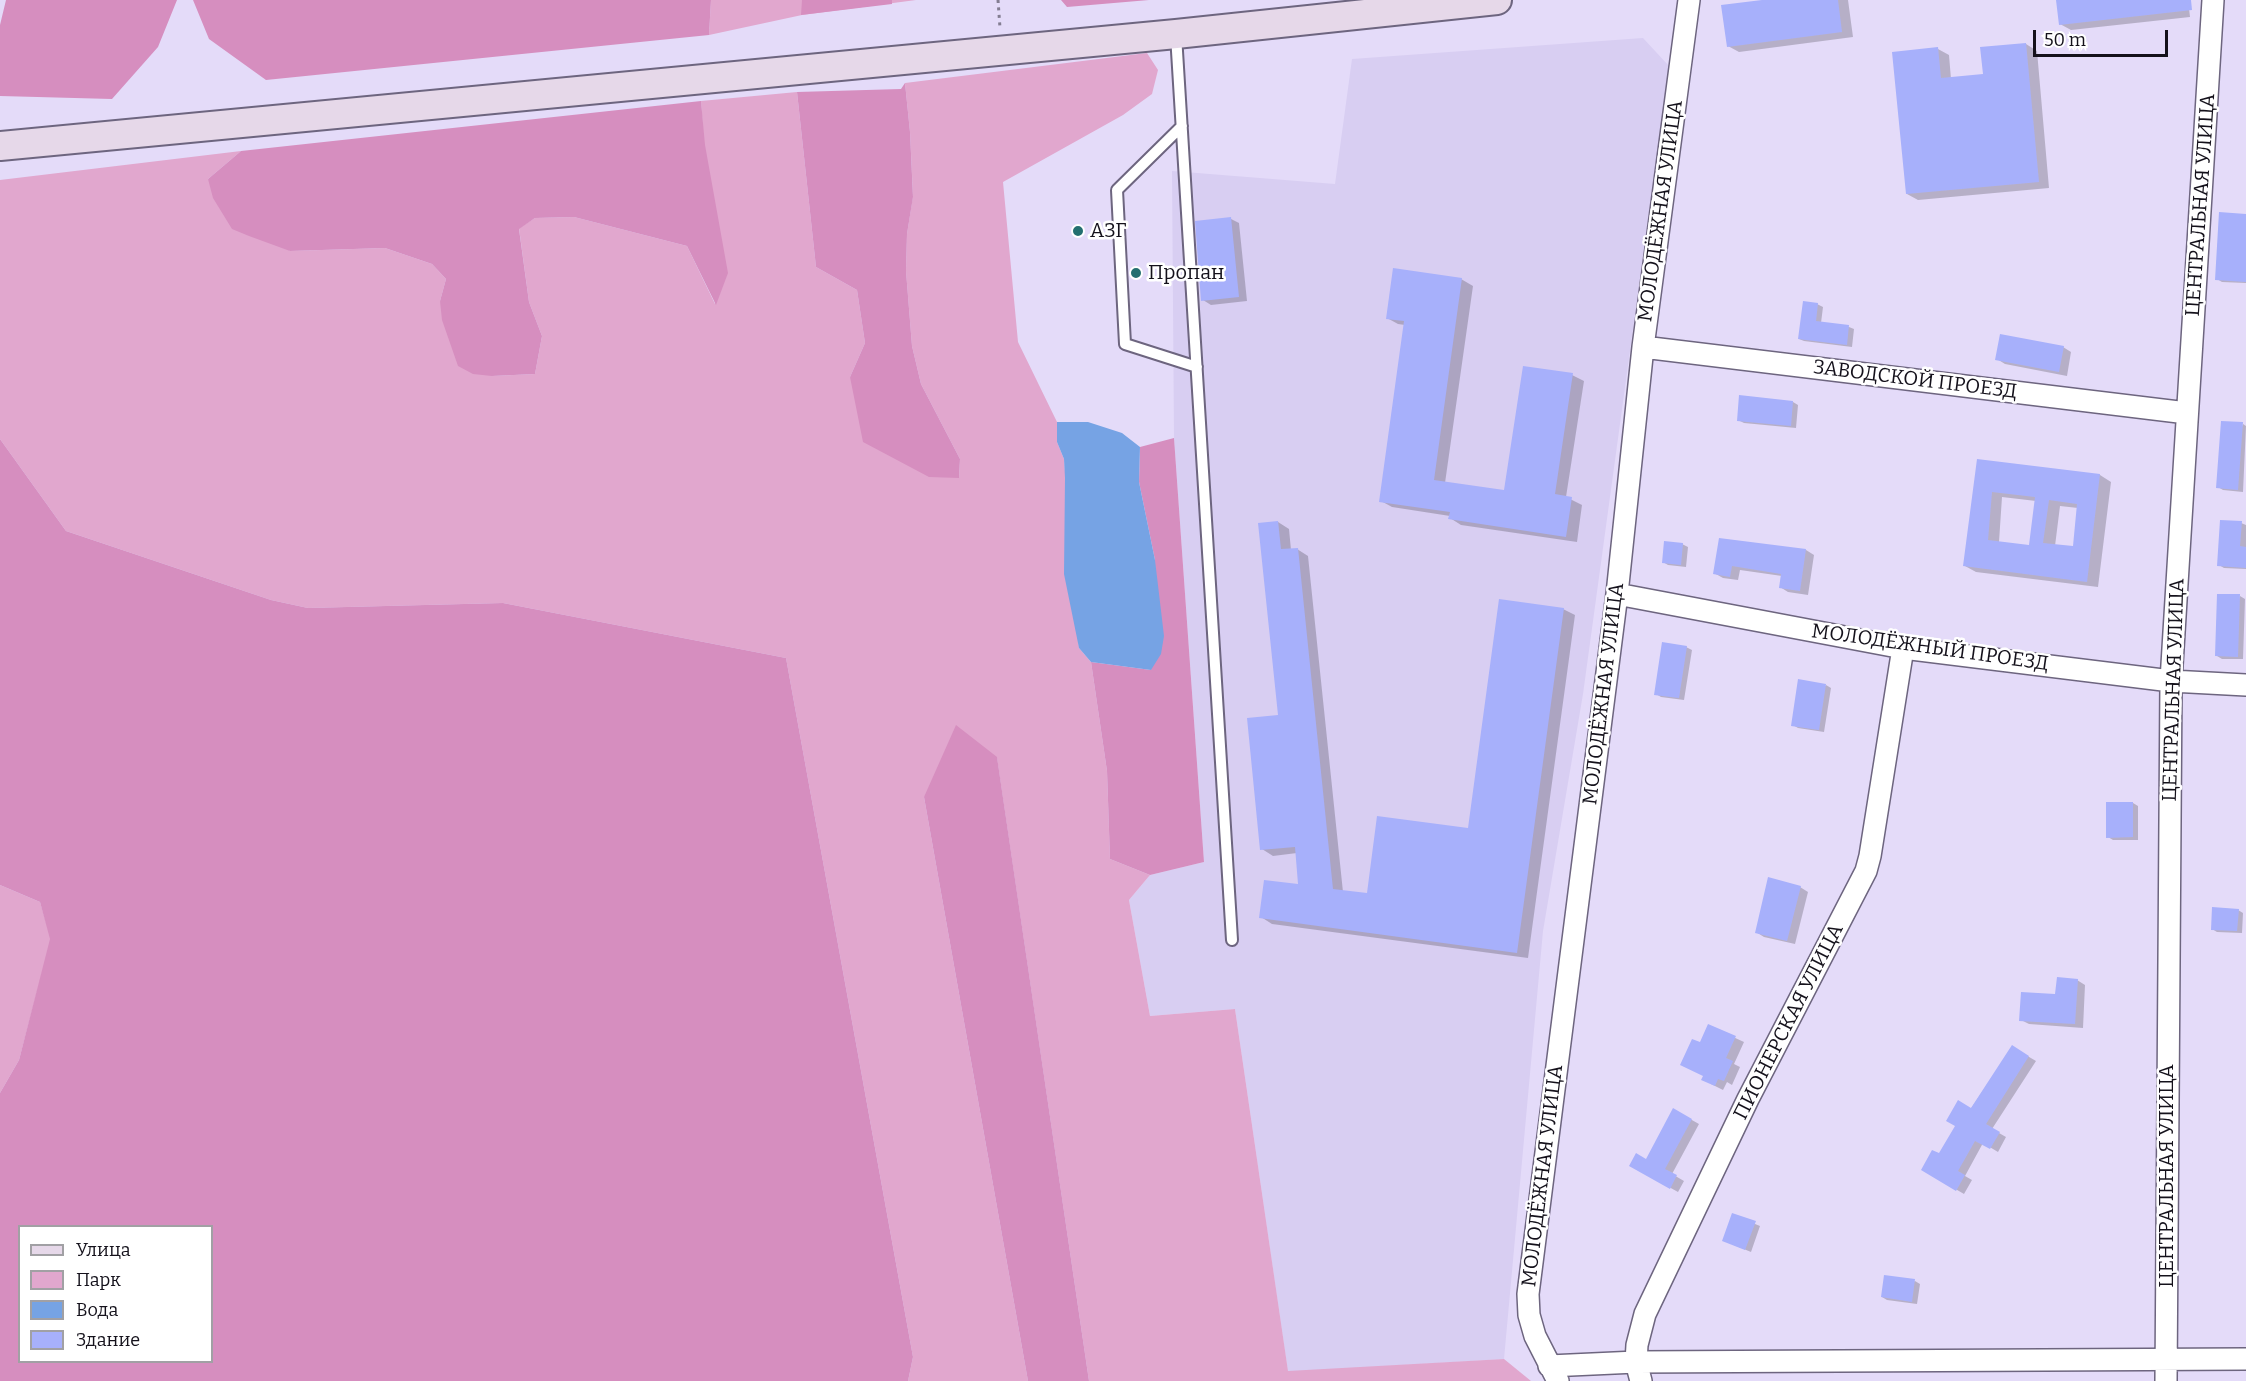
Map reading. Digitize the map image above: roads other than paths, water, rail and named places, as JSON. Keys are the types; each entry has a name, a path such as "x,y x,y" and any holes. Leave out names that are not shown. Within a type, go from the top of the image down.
{"main road":[{"path":"0,146 1002,51 1497,0"}],"street":[{"name":"МОЛОДЁЖНАЯ УЛИЦА","path":"1553,1374 1529,1315 1528,1294 1617,594 1643,347 1689,0"},
{"name":"ЦЕНТРАЛЬНАЯ УЛИЦА","path":"2166,1381 2171,681 2213,0"},
{"name":"ЗАВОДСКОЙ ПРОЕЗД","path":"1643,347 2187,413"},
{"name":"МОЛОДЁЖНЫЙ ПРОЕЗД","path":"1617,594 1903,648 2171,681 2246,685"},
{"name":"ПИОНЕРСКАЯ УЛИЦА","path":"1638,1371 1639,1331 1645,1314 1748,1100 1866,871 1903,648"},
{"path":"1553,1374 2246,1359"}],"lane":[{"path":"1176,34 1232,940"},
{"path":"1182,126 1118,190 1125,344 1197,367"}],"water":[{"path":"1057,422 1088,422 1122,433 1140,447 1139,482 1155,560 1164,636 1161,654 1151,670 1091,662 1079,648 1064,574 1065,478 1064,459 1057,442"}],"place":[{"name":"АЗГ","path":"1078,231"},
{"name":"Пропан","path":"1136,273"}]}
